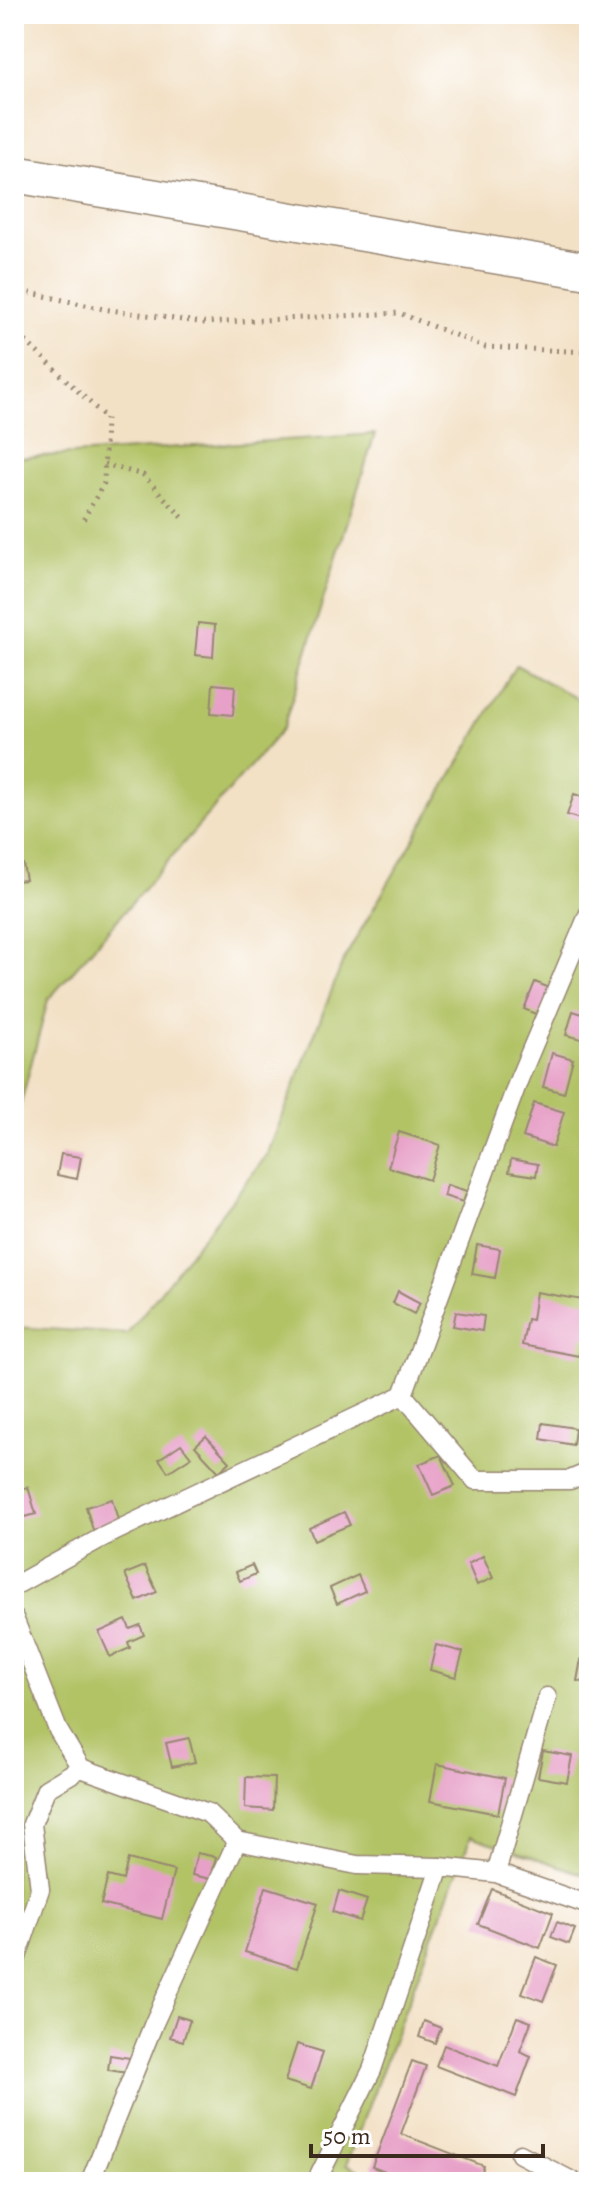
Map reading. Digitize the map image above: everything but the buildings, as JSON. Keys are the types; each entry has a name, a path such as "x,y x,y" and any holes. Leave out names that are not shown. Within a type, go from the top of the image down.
{"street":[{"path":"14,174 589,271"}],"lane":[{"path":"14,1586 103,1537 403,1395 519,1079 589,913"},
{"path":"403,1395 475,1480 570,1480 589,1472"},
{"path":"14,1618 58,1730 81,1768 208,1813 237,1841 357,1865 440,1867 496,1873 589,1905"},
{"path":"496,1873 547,1697"},
{"path":"14,1966 40,1889 32,1824 46,1789 81,1768"},
{"path":"90,2182 154,2023 237,1841"},
{"path":"316,2182 372,2070 440,1867"},
{"path":"520,2154 574,2182"}],"path":[{"path":"14,289 103,309 205,323 399,313 485,347 589,352"},
{"path":"14,330 106,418 104,483 82,522"},
{"path":"104,464 143,475 185,520"}],"green space":[{"path":"375,434 283,728 48,1000 14,1129 14,458"},
{"path":"516,665 589,705 589,1876 471,1836 346,2165 388,2182 14,2182 14,1327 127,1334 267,1155 344,959"}]}
